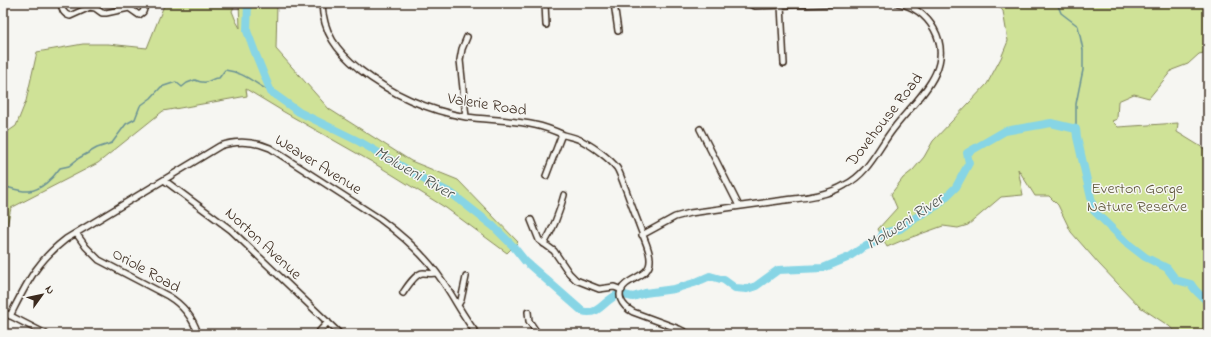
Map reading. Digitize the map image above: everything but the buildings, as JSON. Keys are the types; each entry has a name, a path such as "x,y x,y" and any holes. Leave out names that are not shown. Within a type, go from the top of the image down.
{"street":[{"path":"61,3 66,15 70,16 90,7 95,8 102,13 128,8 139,15 146,3"},
{"name":"Valerie Road","path":"322,3 326,28 341,53 362,71 406,99 436,110 466,117 534,125 581,140 591,145 617,168 650,256 649,266 644,273 626,284 622,290"},
{"path":"545,3 546,25"},
{"path":"614,3 618,31"},
{"path":"746,3 753,6 854,3"},
{"name":"Dovehouse Road","path":"642,235 678,216 690,213 807,197 839,188 853,181 860,175 895,126 930,83 940,62 940,43 931,24 918,12 898,3"},
{"path":"782,5 784,64"},
{"path":"466,117 460,60 462,49 467,37"},
{"path":"700,129 739,206"},
{"path":"546,176 562,134"},
{"name":"Weaver Avenue","path":"10,316 38,266 52,250 66,239 220,146 230,143 244,142 262,145 275,152 380,219 412,246 436,273 477,334"},
{"name":"Norton Avenue","path":"164,180 225,224 340,334"},
{"path":"544,244 558,218 564,195"},
{"path":"531,220 538,238 554,251 569,273 576,280 599,289 614,287 622,290 620,296 621,302 626,308 689,334"},
{"name":"Oriole Road","path":"76,233 86,247 99,260 168,296 178,303 189,314 194,322 198,334"},
{"path":"403,293 408,285 420,274 436,273"},
{"path":"458,305 461,300 466,277"},
{"path":"3,312 46,334"},
{"path":"528,312 529,321 538,334"},
{"path":"317,334 328,322"}],"green space":[{"path":"165,3 233,3 235,5 232,11 240,28 239,3 277,3 276,49 329,109 411,161 458,180 518,242 507,253 446,208 372,162 246,89 247,96 163,111 98,163 11,208 3,239 3,135 16,126 26,101 37,52 83,44 108,44 147,48"},
{"name":"Everton Gorge Nature Reserve","path":"996,3 1208,3 1208,52 1199,54 1188,64 1172,70 1149,98 1134,94 1118,101 1117,119 1112,121 1118,127 1178,123 1177,132 1208,151 1208,334 1178,334 1169,326 1140,307 1071,232 1058,205 1049,196 1035,196 1018,169 1023,195 1001,197 968,225 958,228 943,226 887,247 878,229 897,208 891,194 903,178 913,170 924,157 933,141 987,84 1001,58 1008,41 1003,11"}],"waterway":[{"name":"Molweni River","path":"248,3 247,31 271,92 299,112 360,142 427,181 451,193 493,226 513,246 525,261 582,311 592,312 600,308 615,296"},
{"path":"1057,3 1061,13 1078,26 1083,50 1083,70 1076,104 1076,129"},
{"path":"3,186 26,191 33,190 42,186 54,176 60,168 69,166 79,158 97,148 112,143 126,124 135,119 140,106 151,98 161,87 176,82 182,87 195,80 206,82 219,78 225,70 238,73 271,92"},
{"name":"Molweni River","path":"624,295 633,297 645,293 674,289 710,276 724,280 735,288 747,289 756,286 778,270 823,268 847,258 862,248 880,240 883,233 900,229 915,218 938,205 956,187 969,163 967,153 1005,131 1051,123 1076,129 1094,211 1127,243 1145,257 1167,268 1176,280 1191,284 1208,303"}]}
